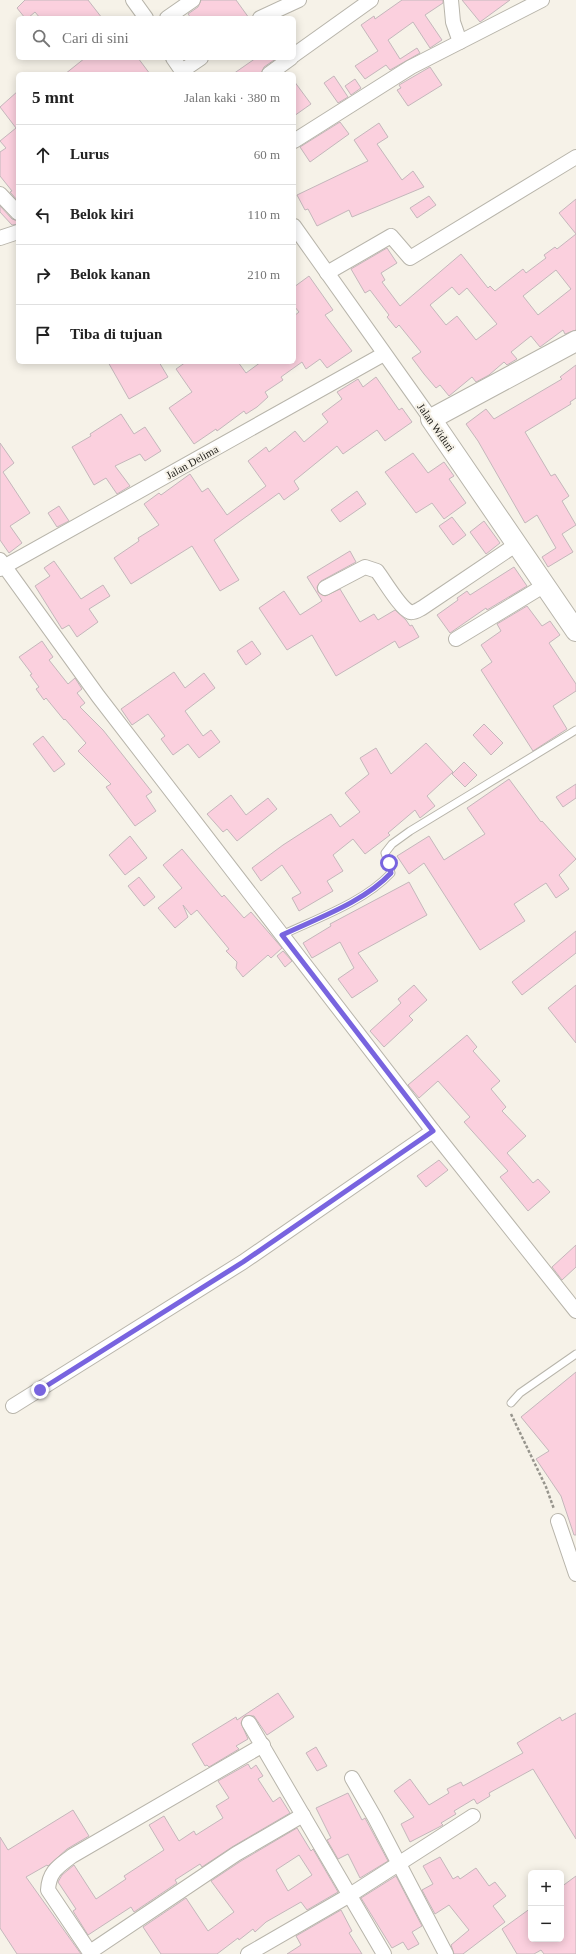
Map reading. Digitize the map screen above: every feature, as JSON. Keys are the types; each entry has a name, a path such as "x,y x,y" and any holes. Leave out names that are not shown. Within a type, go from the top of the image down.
{"main road":[{"path":"430,419 576,342"},
{"name":"Jalan Widuri","path":"430,419 545,585 574,623"}],"street":[{"path":"134,0 145,16"},
{"path":"170,16 193,0"},
{"path":"264,16 299,0"},
{"path":"296,54 371,0"},
{"path":"451,0 453,22 460,42"},
{"path":"296,140 411,67 542,0"},
{"path":"174,60 182,72"},
{"path":"184,72 199,60"},
{"path":"272,72 287,60"},
{"path":"327,273 391,236 410,258 576,157"},
{"path":"0,194 16,211"},
{"name":"Jalan Widuri","path":"296,229 430,419"},
{"path":"0,238 16,233"},
{"name":"Jalan Delima","path":"2,566 384,354"},
{"path":"325,588 365,567 371,568 377,571 402,605 408,611 412,612 422,608 517,544"},
{"path":"2,566 98,696 433,1131 576,1311"},
{"path":"456,639 545,585"},
{"path":"13,1406 243,1262 433,1131"},
{"path":"558,1521 576,1574"},
{"path":"249,1723 384,1954"},
{"path":"263,1745 72,1856 55,1869 49,1880 48,1890 91,1953 236,1854 303,1815"},
{"path":"352,1778 446,1954"},
{"path":"248,1954 350,1895 473,1816"}],"lane":[{"path":"282,935 363,896 381,884 391,873 385,853 392,844 410,831 576,730"},
{"path":"511,1403 520,1393 576,1354"}],"path":[{"path":"511,1403 510,1413 546,1487 558,1521"}],"building":[{"path":"25,0 88,0 100,16 38,16 35,12 30,16 23,16 17,8"},
{"path":"201,0 236,0 248,16 190,16 188,14 198,7"},
{"path":"402,0 443,0 443,3 425,15 442,40 430,48 413,22 388,40 400,59 417,48 420,53 390,70 386,65 365,79 355,66 378,51 361,25 374,16 375,19"},
{"path":"462,0 510,0 480,22"},
{"path":"82,60 140,60 148,72 68,72"},
{"path":"253,60 274,60 264,67 262,72 236,72"},
{"path":"430,67 442,85 408,106 397,90 401,88 399,85"},
{"path":"334,76 348,97 338,103 324,83"},
{"path":"355,79 361,88 351,95 345,86"},
{"path":"296,84 311,104 296,115"},
{"path":"16,93 16,128 0,107"},
{"path":"340,122 349,134 310,162 300,147"},
{"path":"379,123 388,137 377,144 402,180 413,171 424,187 352,217 349,210 317,226 308,209 305,210 297,195 368,161 354,140"},
{"path":"16,128 16,199 0,176 0,152 6,148 0,141"},
{"path":"429,196 436,205 417,218 410,208"},
{"path":"576,199 576,234 559,213"},
{"path":"0,206 12,219 16,220 16,224 12,225 0,212"},
{"path":"576,234 576,330 565,334 563,330 540,347 531,336 511,352 517,359 507,365 504,362 489,375 476,382 472,377 449,396 440,385 436,388 424,374 412,358 421,352 399,325 396,328 387,317 389,315 370,290 365,293 351,269 387,248 397,263 381,273 385,280 382,282 400,306 461,254 488,288 490,286 495,291 523,269 526,273 546,258 544,255 555,247 557,249","holes":["556,270 571,289 538,315 523,296","452,287 459,295 467,288 497,324 476,340 457,316 446,325 430,305"]},
{"path":"309,276 333,310 325,315 352,351 327,368 320,359 306,369 302,362 281,377 283,380 265,392 268,397 257,407 246,414 244,411 217,431 216,429 194,444 169,408 192,392 176,369 183,364 239,364 246,373 258,364 296,364 296,314 299,312 296,308 296,286"},
{"path":"109,364 160,364 168,377 129,399"},
{"path":"576,365 576,398 570,402 571,404 525,432 551,476 555,474 569,496 562,501 576,525 562,534 573,552 548,567 542,557 556,548 537,515 525,523 478,441 466,424 486,409 494,419 562,379 560,377"},
{"path":"376,377 399,410 402,408 412,422 385,441 377,430 343,454 337,446 294,481 299,489 284,500 279,493 214,540 239,580 220,591 192,546 131,584 114,558 139,541 138,538 159,525 144,504 159,493 161,495 190,474 202,492 208,488 227,515 266,486 248,461 266,447 269,452 295,431 304,442 328,422 322,414 342,399 337,392 358,379 363,387"},
{"path":"121,414 134,434 145,427 161,451 145,461 140,454 115,466 130,486 117,494 106,478 94,485 72,447 91,436 90,434"},
{"path":"0,443 14,463 3,472 30,513 10,526 22,543 9,553 0,540"},
{"path":"413,453 428,473 444,462 454,476 449,479 466,503 444,519 432,503 416,513 385,472"},
{"path":"357,491 366,504 340,522 331,510"},
{"path":"59,506 69,521 57,527 48,513"},
{"path":"452,517 466,535 453,545 439,526"},
{"path":"484,521 500,543 486,554 470,532"},
{"path":"350,551 356,562 321,581 317,587 318,592 325,596 340,589 360,622 374,614 378,620 395,610 410,626 412,625 419,637 399,648 395,641 336,676 312,635 287,650 259,608 284,591 300,615 322,601 307,577"},
{"path":"54,561 81,599 103,585 110,596 89,609 98,622 77,637 69,625 62,629 35,586 50,576 44,568"},
{"path":"514,567 527,586 487,610 486,608 450,633 437,615 458,600 457,598 467,591 470,595"},
{"path":"527,606 542,626 550,621 560,635 549,643 576,684 576,691 553,706 567,729 533,751 481,670 492,662 481,645 501,631 497,624"},
{"path":"42,641 53,657 49,660 68,684 75,678 82,689 77,693 85,703 80,707 103,730 152,792 146,796 156,811 135,826 106,787 111,784 78,751 86,743 46,698 44,700 36,689 39,687 30,675 32,674 19,657"},
{"path":"252,641 261,654 246,665 237,651"},
{"path":"174,672 185,688 204,673 215,688 185,711 203,736 211,730 220,742 199,758 188,744 173,755 161,739 165,736 148,714 132,725 121,709"},
{"path":"484,724 503,743 491,755 473,735"},
{"path":"43,736 65,764 54,772 33,744"},
{"path":"426,743 453,772 427,796 435,806 420,818 415,810 388,833 390,835 365,854 353,839 333,855 343,871 327,881 333,891 299,911 292,898 301,893 282,865 261,881 252,868 283,845 331,814 340,827 360,812 345,793 369,774 360,758 376,748 391,774"},
{"path":"464,762 477,775 465,787 452,774"},
{"path":"509,779 541,822 542,821 576,859 559,875 569,889 556,898 546,883 514,904 525,921 480,950 424,863 409,874 397,856 429,836 444,860 485,834 467,808"},
{"path":"576,784 576,798 563,807 556,797"},
{"path":"231,795 246,815 268,798 277,809 237,841 227,829 223,832 207,814"},
{"path":"130,836 147,858 125,875 109,855"},
{"path":"182,849 222,897 224,895 244,918 251,912 282,948 271,958 268,955 243,977 236,968 237,962 226,951 229,949 197,910 191,915 183,905 188,917 175,928 158,908 182,888 163,865"},
{"path":"139,877 155,897 144,906 128,886"},
{"path":"409,882 427,915 358,953 378,981 352,998 338,979 354,968 340,942 312,958 303,943 331,926 330,924"},
{"path":"576,931 576,953 522,995 512,982"},
{"path":"283,951 292,961 285,967 277,956"},
{"path":"414,985 427,1000 409,1016 413,1020 384,1047 370,1031 401,1003 398,999"},
{"path":"576,985 576,1043 548,1008"},
{"path":"467,1035 477,1047 473,1051 500,1081 491,1089 506,1107 502,1111 526,1136 507,1153 533,1183 538,1179 550,1192 528,1211 500,1177 508,1171 464,1122 470,1117 438,1081 419,1098 408,1085"},
{"path":"439,1160 448,1170 426,1187 417,1176"},
{"path":"576,1245 576,1267 562,1280 552,1267"},
{"path":"576,1372 576,1535 574,1535 561,1496 536,1459 549,1451 521,1417"},
{"path":"278,1693 294,1717 267,1735 254,1716 245,1716 241,1723 248,1739 236,1746 239,1749 209,1767 207,1765 205,1766 192,1744 236,1717 237,1720"},
{"path":"576,1713 576,1839 533,1769 489,1793 490,1796 477,1804 474,1799 454,1811 456,1814 441,1823 443,1825 410,1842 401,1824 414,1817 394,1791 410,1779 429,1805 449,1793 447,1789 461,1782 463,1786 523,1753 517,1743 560,1717 562,1721"},
{"path":"316,1747 327,1766 317,1771 306,1753"},
{"path":"248,1764 251,1769 256,1765 263,1776 258,1779 273,1802 280,1797 290,1813 232,1847 202,1867 200,1864 175,1880 177,1883 134,1912 131,1907 88,1935 73,1911 76,1909 58,1882 62,1875 74,1865 96,1899 126,1879 124,1876 164,1850 149,1825 164,1816 179,1841 194,1831 196,1835 223,1818 216,1806 229,1798 218,1781"},
{"path":"348,1793 362,1820 365,1818 388,1861 360,1878 348,1854 338,1859 327,1840 331,1838 316,1808"},
{"path":"73,1810 89,1836 67,1849 48,1866 47,1865 26,1877 81,1954 17,1954 0,1928 0,1837 8,1850"},
{"path":"297,1828 311,1851 313,1849 338,1892 307,1910 301,1902 266,1922 255,1932 253,1929 239,1940 238,1938 217,1954 161,1954 143,1927 186,1898 208,1931 234,1912 211,1881 241,1861","holes":["299,1855 312,1875 288,1891 276,1870"]},
{"path":"440,1857 453,1879 458,1876 460,1879 476,1868 489,1886 495,1882 506,1896 493,1906 505,1922 463,1954 454,1954 451,1945 469,1930 449,1905 435,1914 422,1890 433,1884 423,1866"},
{"path":"396,1876 422,1926 412,1932 419,1944 408,1950 403,1942 392,1948 361,1898"},
{"path":"576,1876 576,1954 544,1954 541,1950 534,1954 517,1954 502,1929 528,1910 528,1942 564,1942 564,1885"},
{"path":"341,1910 352,1931 349,1933 362,1954 287,1954 301,1945 296,1936"}],"route":[{"path":"40,1390 243,1262 433,1131 384,1065 282,935 363,896 381,884 391,873 389,863"}]}
